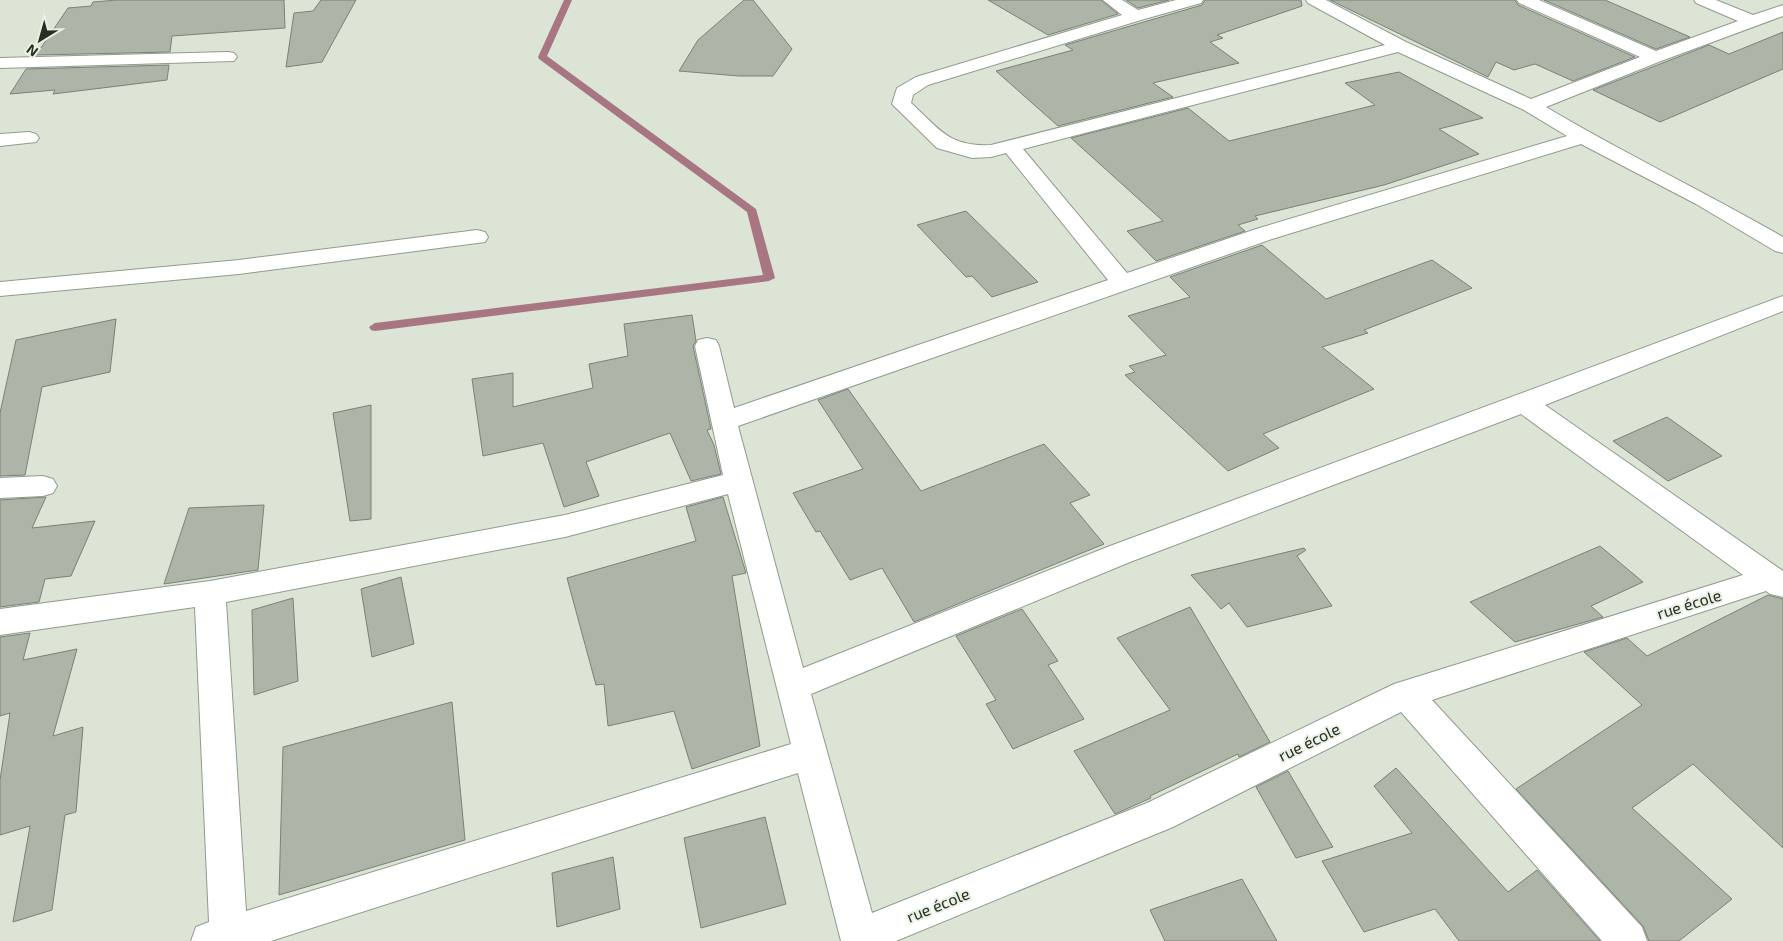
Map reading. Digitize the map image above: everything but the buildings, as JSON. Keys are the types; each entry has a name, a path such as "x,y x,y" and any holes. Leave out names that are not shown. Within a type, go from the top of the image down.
{"street":[{"path":"1111,0 1135,16"},
{"path":"1195,0 1135,16 922,81 904,92 901,104 944,144 972,152 991,151 1400,46"},
{"path":"1314,0 1400,46 1531,106 1783,246"},
{"path":"1526,0 1655,57"},
{"path":"1702,0 1753,20"},
{"path":"1531,106 1655,57 1783,10"},
{"path":"0,63 228,57"},
{"path":"724,421 1264,234 1584,137"},
{"path":"0,140 29,138"},
{"path":"1010,146 1123,283"},
{"path":"0,289 139,279 242,268 477,237"},
{"path":"792,687 1120,554 1524,403 1783,303"},
{"path":"707,346 724,421 809,754 860,939"},
{"path":"1524,403 1777,583"},
{"path":"0,622 210,593 565,526 739,481"},
{"path":"0,488 43,486"},
{"name":"rue école","path":"860,939 1160,815 1406,694 1777,583"},
{"path":"210,593 223,939 809,754"},
{"path":"1406,694 1628,941"}],"waterway":[{"path":"375,327 769,278 752,211 542,57 568,0"}]}
